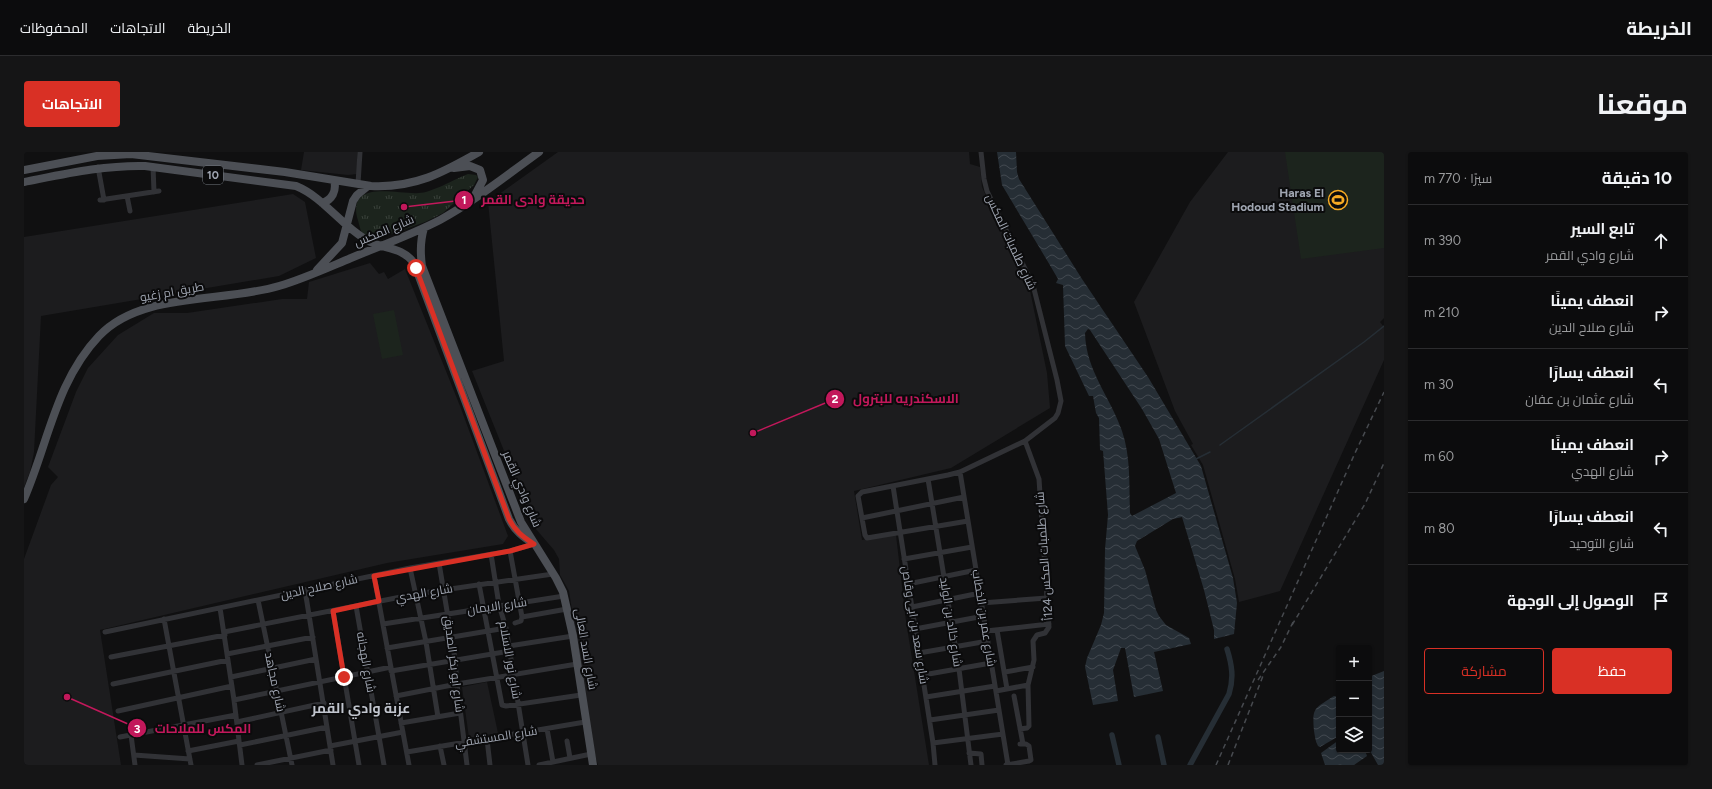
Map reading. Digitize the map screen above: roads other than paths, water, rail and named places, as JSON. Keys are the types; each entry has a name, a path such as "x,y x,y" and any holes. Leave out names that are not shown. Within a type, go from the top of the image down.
{"main road":[{"path":"358,184 385,187 412,184 451,168 479,152"},
{"name":"شارع المكس","path":"315,272 424,228 441,219 473,199 539,152"},
{"name":"10","path":"24,170 96,156 131,154 285,172 358,184"},
{"path":"173,170 174,159"},
{"name":"10","path":"24,182 98,167 130,165 152,166 296,186 308,191 366,240 383,245"},
{"path":"451,168 470,166 480,170 483,174 483,180 473,199"},
{"path":"322,203 330,199 334,193 334,180"},
{"path":"315,272 342,243 348,225 353,201 357,195 368,186"},
{"name":"شارع وادي القمر","path":"424,228 420,240 422,266 518,516 524,530 534,544"},
{"name":"شارع وادي القمر","path":"383,245 404,253 414,263 509,519 513,527 520,535 534,544"},
{"name":"طريق ام زغيو","path":"24,499 60,399 68,381 89,348 111,325 138,310 154,306 264,290 280,286 315,272"},
{"name":"شارع السد العالى","path":"534,544 553,574 564,596 577,664 590,754 593,765"}],"street":[{"path":"358,184 360,152"},
{"name":"شارع طلمبات المكس","path":"981,152 987,191 1033,285 1061,401 1055,418 1025,441"},
{"path":"98,167 102,200 156,191 152,166"},
{"path":"127,196 130,211"},
{"path":"968,521 868,538 865,536 858,496 862,492 960,472 1025,441"},
{"name":"شارع طلمبات المكس 124أ","path":"1020,729 1028,727 1028,685 1033,667 1033,640 1037,635 1048,631 1049,624 1040,479 1025,441"},
{"name":"شارع عمر بن الخطاب","path":"960,472 1007,765"},
{"name":"شارع خالد بن الوليد","path":"928,479 959,669 971,765"},
{"name":"شارع سعد بن ابى وقاص","path":"893,486 930,720 935,765"},
{"path":"862,518 964,497"},
{"name":"شارع صلاح الدين","path":"105,632 410,568 510,551 534,544"},
{"path":"904,560 972,548"},
{"path":"510,551 522,617 521,621 515,623"},
{"name":"شارع نور الاسلام","path":"491,554 499,605 506,628 510,649 528,765"},
{"name":"شارع ابو بكر الصديق","path":"439,563 452,637 456,684 467,765"},
{"path":"410,568 426,642 438,717"},
{"path":"908,584 976,570"},
{"name":"شارع الهدي","path":"111,657 169,646 263,624 416,594 515,578 553,574"},
{"path":"374,576 409,765"},
{"path":"479,584 502,705 506,706 581,695"},
{"path":"305,590 333,765"},
{"path":"912,607 980,593"},
{"name":"شارع الايمان","path":"383,624 564,596"},
{"path":"981,603 1047,598"},
{"name":"شارع مجاهد","path":"258,600 292,765"},
{"name":"شارع الهجانه","path":"356,606 384,765"},
{"path":"220,608 231,677 242,765"},
{"path":"522,617 567,608"},
{"path":"333,611 359,765"},
{"path":"915,629 984,616"},
{"path":"164,619 191,765"},
{"path":"986,631 1049,624"},
{"path":"387,648 506,628"},
{"path":"997,630 1007,689"},
{"path":"234,700 368,672 492,654 572,636"},
{"path":"113,684 174,672 268,646 313,637"},
{"path":"919,653 988,641"},
{"path":"231,677 316,659"},
{"path":"923,675 991,663"},
{"path":"396,696 456,684 577,664"},
{"path":"1004,672 1033,667"},
{"path":"926,697 995,688 1007,689 1028,685"},
{"path":"118,711 232,686"},
{"path":"1007,765 1029,761 1032,758 1030,747 1026,744 1021,744 1014,696"},
{"path":"237,722 324,704"},
{"path":"930,720 999,710"},
{"path":"1017,712 1027,711"},
{"path":"401,723 460,713"},
{"path":"120,737 236,715"},
{"name":"شارع المستشفي","path":"406,752 585,722"},
{"path":"188,751 327,727"},
{"path":"547,729 553,762"},
{"path":"257,765 291,758 355,741 403,732"},
{"path":"933,743 1003,734"},
{"path":"131,735 135,765"},
{"path":"487,739 490,765"},
{"path":"567,741 570,758"},
{"path":"440,746 444,765"},
{"path":"969,753 981,754 982,765"},
{"path":"539,765 590,754"},
{"path":"134,756 190,759"}],"water":[{"path":"997,152 1016,152 1017,172 1019,179 1082,279 1148,377 1201,466 1233,578 1237,603 1234,634 1214,639 1214,630 1204,590 1182,517 1173,519 1137,541 1135,546 1145,570 1159,616 1166,625 1189,638 1191,644 1154,652 1163,691 1134,697 1125,648 1121,648 1113,670 1118,701 1093,705 1085,667 1104,613 1105,549 1108,515 1103,451 1100,450 1099,418 1096,413 1093,396 1089,396 1065,346 1063,285 1056,283 1058,279 1002,185","holes":["1088,329 1142,409 1159,439 1176,493 1132,516 1130,513 1129,472 1125,441 1117,418 1094,371 1086,347 1085,333"]},
{"path":"1384,671 1384,765 1378,765 1371,753 1372,676"},
{"path":"1334,696 1336,696 1336,738 1320,747 1317,744 1313,723 1314,713 1318,706"},
{"path":"1336,742 1336,753 1366,753 1367,756 1354,765 1325,765 1321,753"}],"waterway":[{"path":"1220,445 1364,342 1384,326"},
{"path":"1196,459 1210,452"},
{"path":"1190,765 1229,694 1232,682 1232,672 1227,649"},
{"path":"1112,735 1119,765"},
{"path":"1158,737 1164,765"}],"railway":[{"path":"1216,765 1355,453 1384,392"},
{"path":"1292,625 1365,504 1384,463"},
{"path":"1258,680 1281,647 1294,620"},
{"path":"1228,765 1263,676"}],"place":[{"name":"Haras El Hodoud Stadium","path":"1338,200"},
{"name":"حديقة وادى القمر","path":"404,207"},
{"name":"الاسكندريه للبترول","path":"753,433"},
{"name":"المكس للملاحات","path":"67,697"}],"district":[{"name":"عزبة وادي القمر","path":"361,708"}]}
